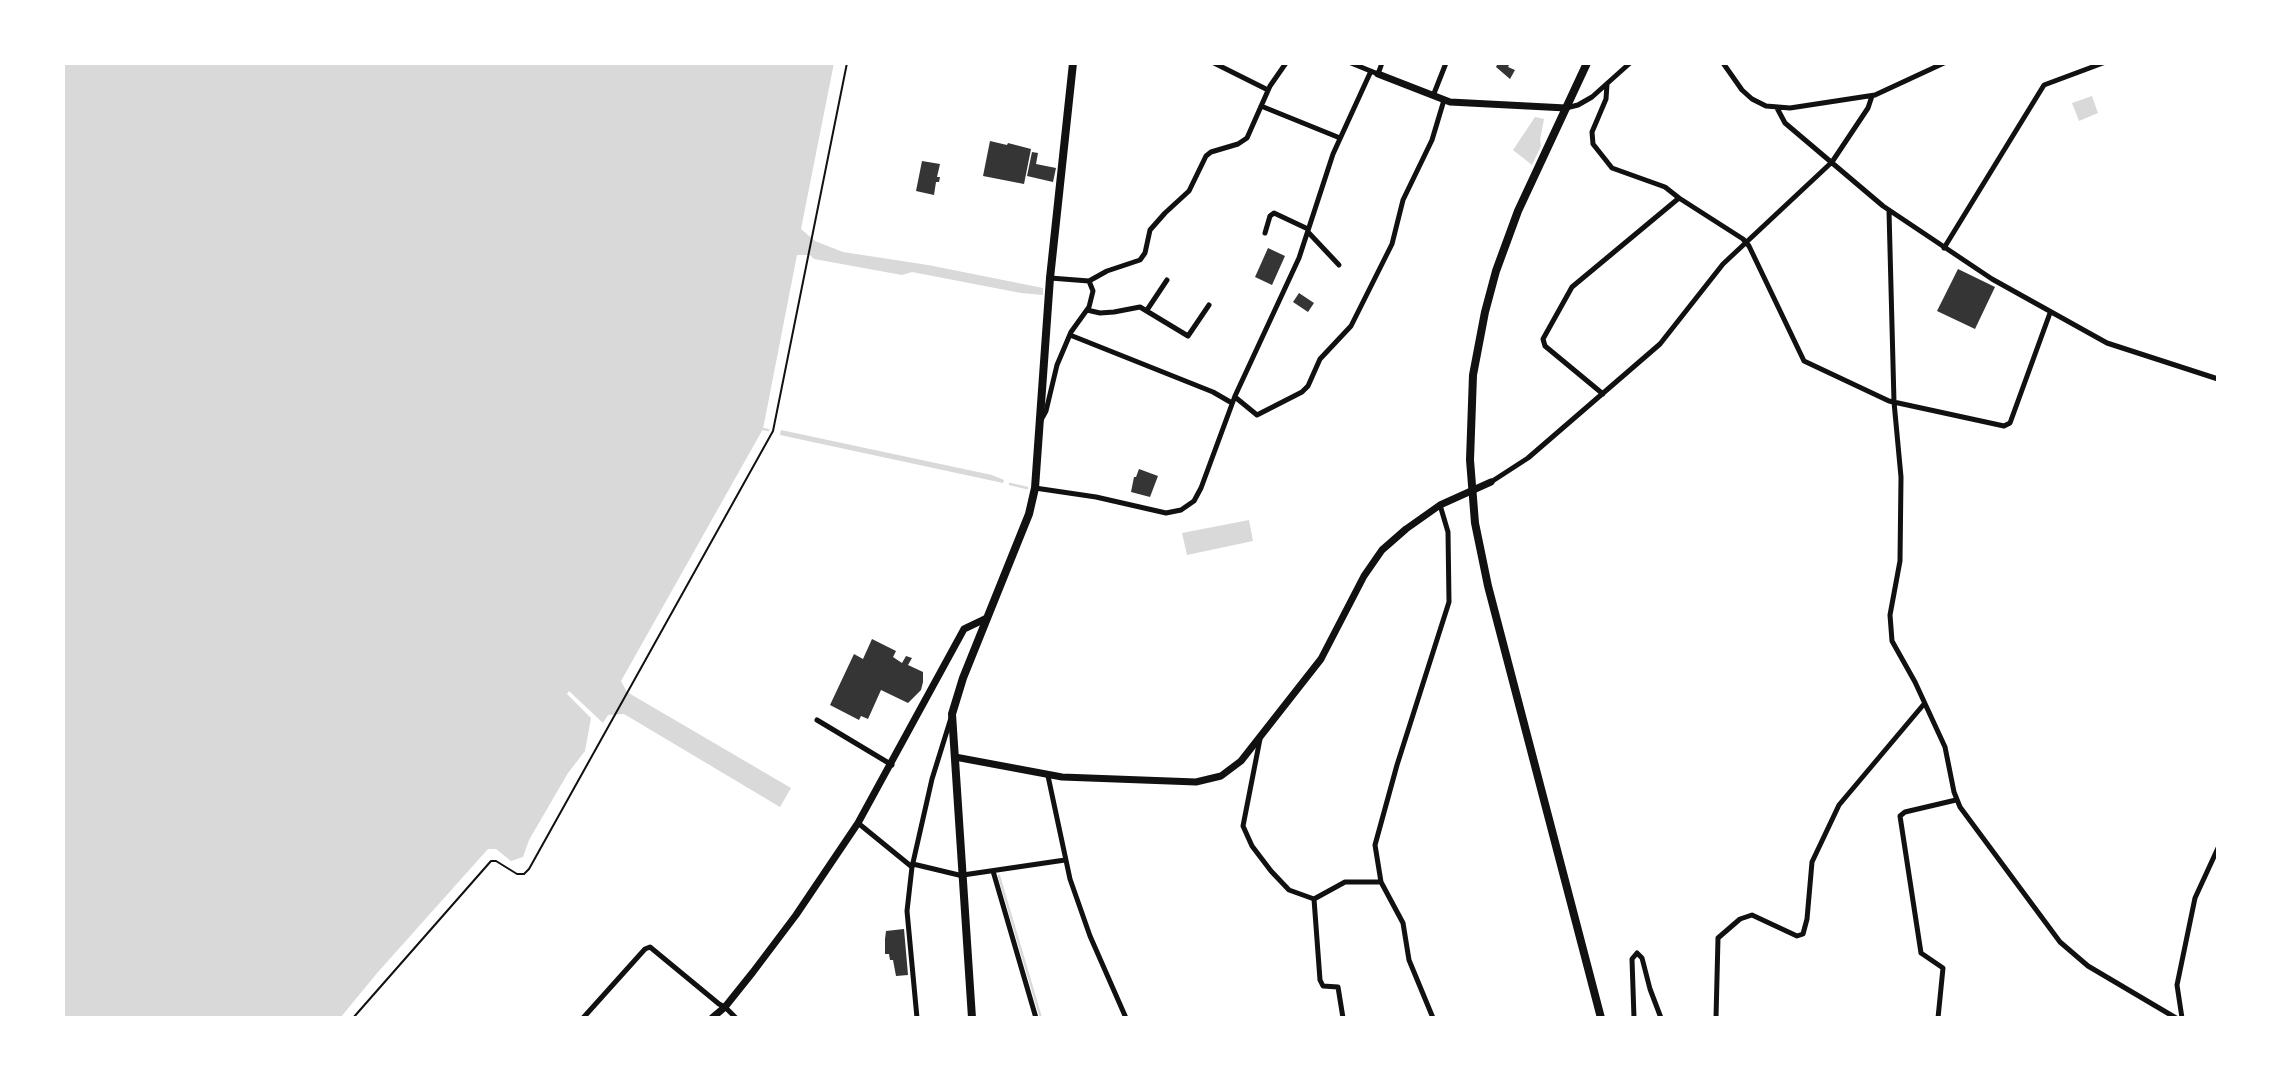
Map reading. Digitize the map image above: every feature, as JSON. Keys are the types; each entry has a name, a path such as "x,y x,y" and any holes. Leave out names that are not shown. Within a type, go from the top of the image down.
{"main road":[{"path":"972,1018 952,714 959,688 1029,514 1035,488 1051,278 1073,63"},
{"path":"1587,63 1514,221 1490,291 1474,375 1470,460 1475,523 1483,565 1601,1018"}],"street":[{"path":"1214,63 1268,90"},
{"path":"1051,278 1089,281 1107,271 1140,260 1145,253 1150,230 1161,216 1189,191 1206,156 1247,138 1268,90 1286,63"},
{"path":"1350,63 1444,100 1566,108 1585,101 1630,63"},
{"path":"1035,488 1096,497 1166,513 1181,510 1198,495 1234,400 1299,258 1339,138 1382,63"},
{"path":"1433,96 1446,63"},
{"path":"1723,63 1747,95 1759,103 1777,108 1798,108 1872,96 1944,63"},
{"path":"1728,70 1731,63"},
{"path":"1944,247 2044,85 2103,63"},
{"path":"1607,84 1606,99 1592,132 1593,144 1612,168 1665,187 1746,242 1804,361 1894,402 2004,426 2010,423 2050,313"},
{"path":"955,757 1048,776 1204,781 1221,776 1235,767 1327,650 1372,563 1394,539 1440,505 1491,482 1528,458 1669,335 1712,277 1832,162 1868,108 1872,96"},
{"path":"1070,335 1234,400 1257,415 1302,392 1308,386 1320,359 1351,326 1392,244 1403,200 1432,140 1444,100"},
{"path":"1261,106 1339,138"},
{"path":"1777,108 1785,123 1889,211 1992,279 2107,344 2218,379"},
{"path":"1602,394 1545,346 1543,339 1572,287 1679,198"},
{"path":"1889,211 1894,402 1901,478 1900,548 1890,615 1895,648 1915,682 1945,747 1956,800 2068,950 2088,966 2176,1018"},
{"path":"1265,233 1273,213 1308,231 1339,265"},
{"path":"1147,310 1167,280"},
{"path":"1040,423 1070,335 1087,310 1093,292 1089,281"},
{"path":"1087,310 1100,313 1136,307 1147,310 1188,336 1209,305"},
{"path":"1043,377 1054,378"},
{"path":"1433,1018 1409,961 1403,923 1381,882 1376,853 1378,834 1449,602 1448,533 1440,505"},
{"path":"712,1018 725,1007 796,915 858,823 964,629 987,618"},
{"path":"1716,1018 1718,938 1740,919 1752,915 1797,936 1803,934 1807,919 1812,862 1839,805 1924,704"},
{"path":"916,1018 907,911 912,866 932,779 952,714"},
{"path":"817,720 892,765"},
{"path":"1260,738 1243,826 1252,846 1271,871 1290,890 1314,899 1345,882 1381,882"},
{"path":"1048,776 1065,860 1090,936 1126,1018"},
{"path":"1938,1018 1943,968 1921,953 1900,816 1956,800"},
{"path":"858,823 912,866 963,876 1065,860"},
{"path":"2182,1018 2177,985 2194,898 2218,848"},
{"path":"993,871 1036,1018"},
{"path":"1314,899 1320,980 1323,986 1338,987 1343,1018"},
{"path":"583,1018 645,948 650,947 736,1018"},
{"path":"1634,1018 1632,959 1637,953 1642,958 1661,1018"}],"path":[{"path":"353,1018 492,860 517,874 527,872 774,431 847,63"}],"shaded area":[{"path":"63,63 834,63 801,229 815,241 843,252 928,265 1043,288 1043,295 912,272 902,275 814,259 810,255 797,255 763,429 621,681 627,692 791,788 780,807 624,714 608,715 603,723 569,691 567,694 591,718 585,751 568,773 529,840 523,857 511,861 496,849 488,849 340,1018 63,1018"},
{"path":"2092,96 2098,113 2079,121 2072,103"},
{"path":"1535,117 1544,119 1541,146 1532,165 1513,150"},
{"path":"781,430 992,475 1004,480 1003,483 780,435"},
{"path":"1249,520 1253,541 1187,555 1182,533"}],"building":[{"path":"1498,63 1510,63 1508,67 1515,70 1510,79 1496,67"},
{"path":"990,141 1031,149 1024,184 983,176"},
{"path":"1032,152 1038,153 1036,164 1056,168 1053,182 1027,176"},
{"path":"922,161 940,164 937,177 940,177 939,182 936,182 934,195 916,191"},
{"path":"1268,248 1285,256 1272,285 1255,277"},
{"path":"1958,269 1995,287 1975,329 1937,311"},
{"path":"1299,293 1314,303 1308,312 1293,302"},
{"path":"1139,469 1158,476 1150,497 1131,492"},
{"path":"872,639 896,651 893,657 902,663 906,656 912,658 908,665 923,672 923,682 921,690 908,703 881,690 868,719 861,716 859,720 830,705 854,654 863,659"},
{"path":"904,929 908,975 896,976 893,960 890,960 889,954 885,954 886,931"}],"waterway":[{"path":"763,429 768,430"},
{"path":"1010,484 1027,488"},
{"path":"999,876 1041,1018"}]}
